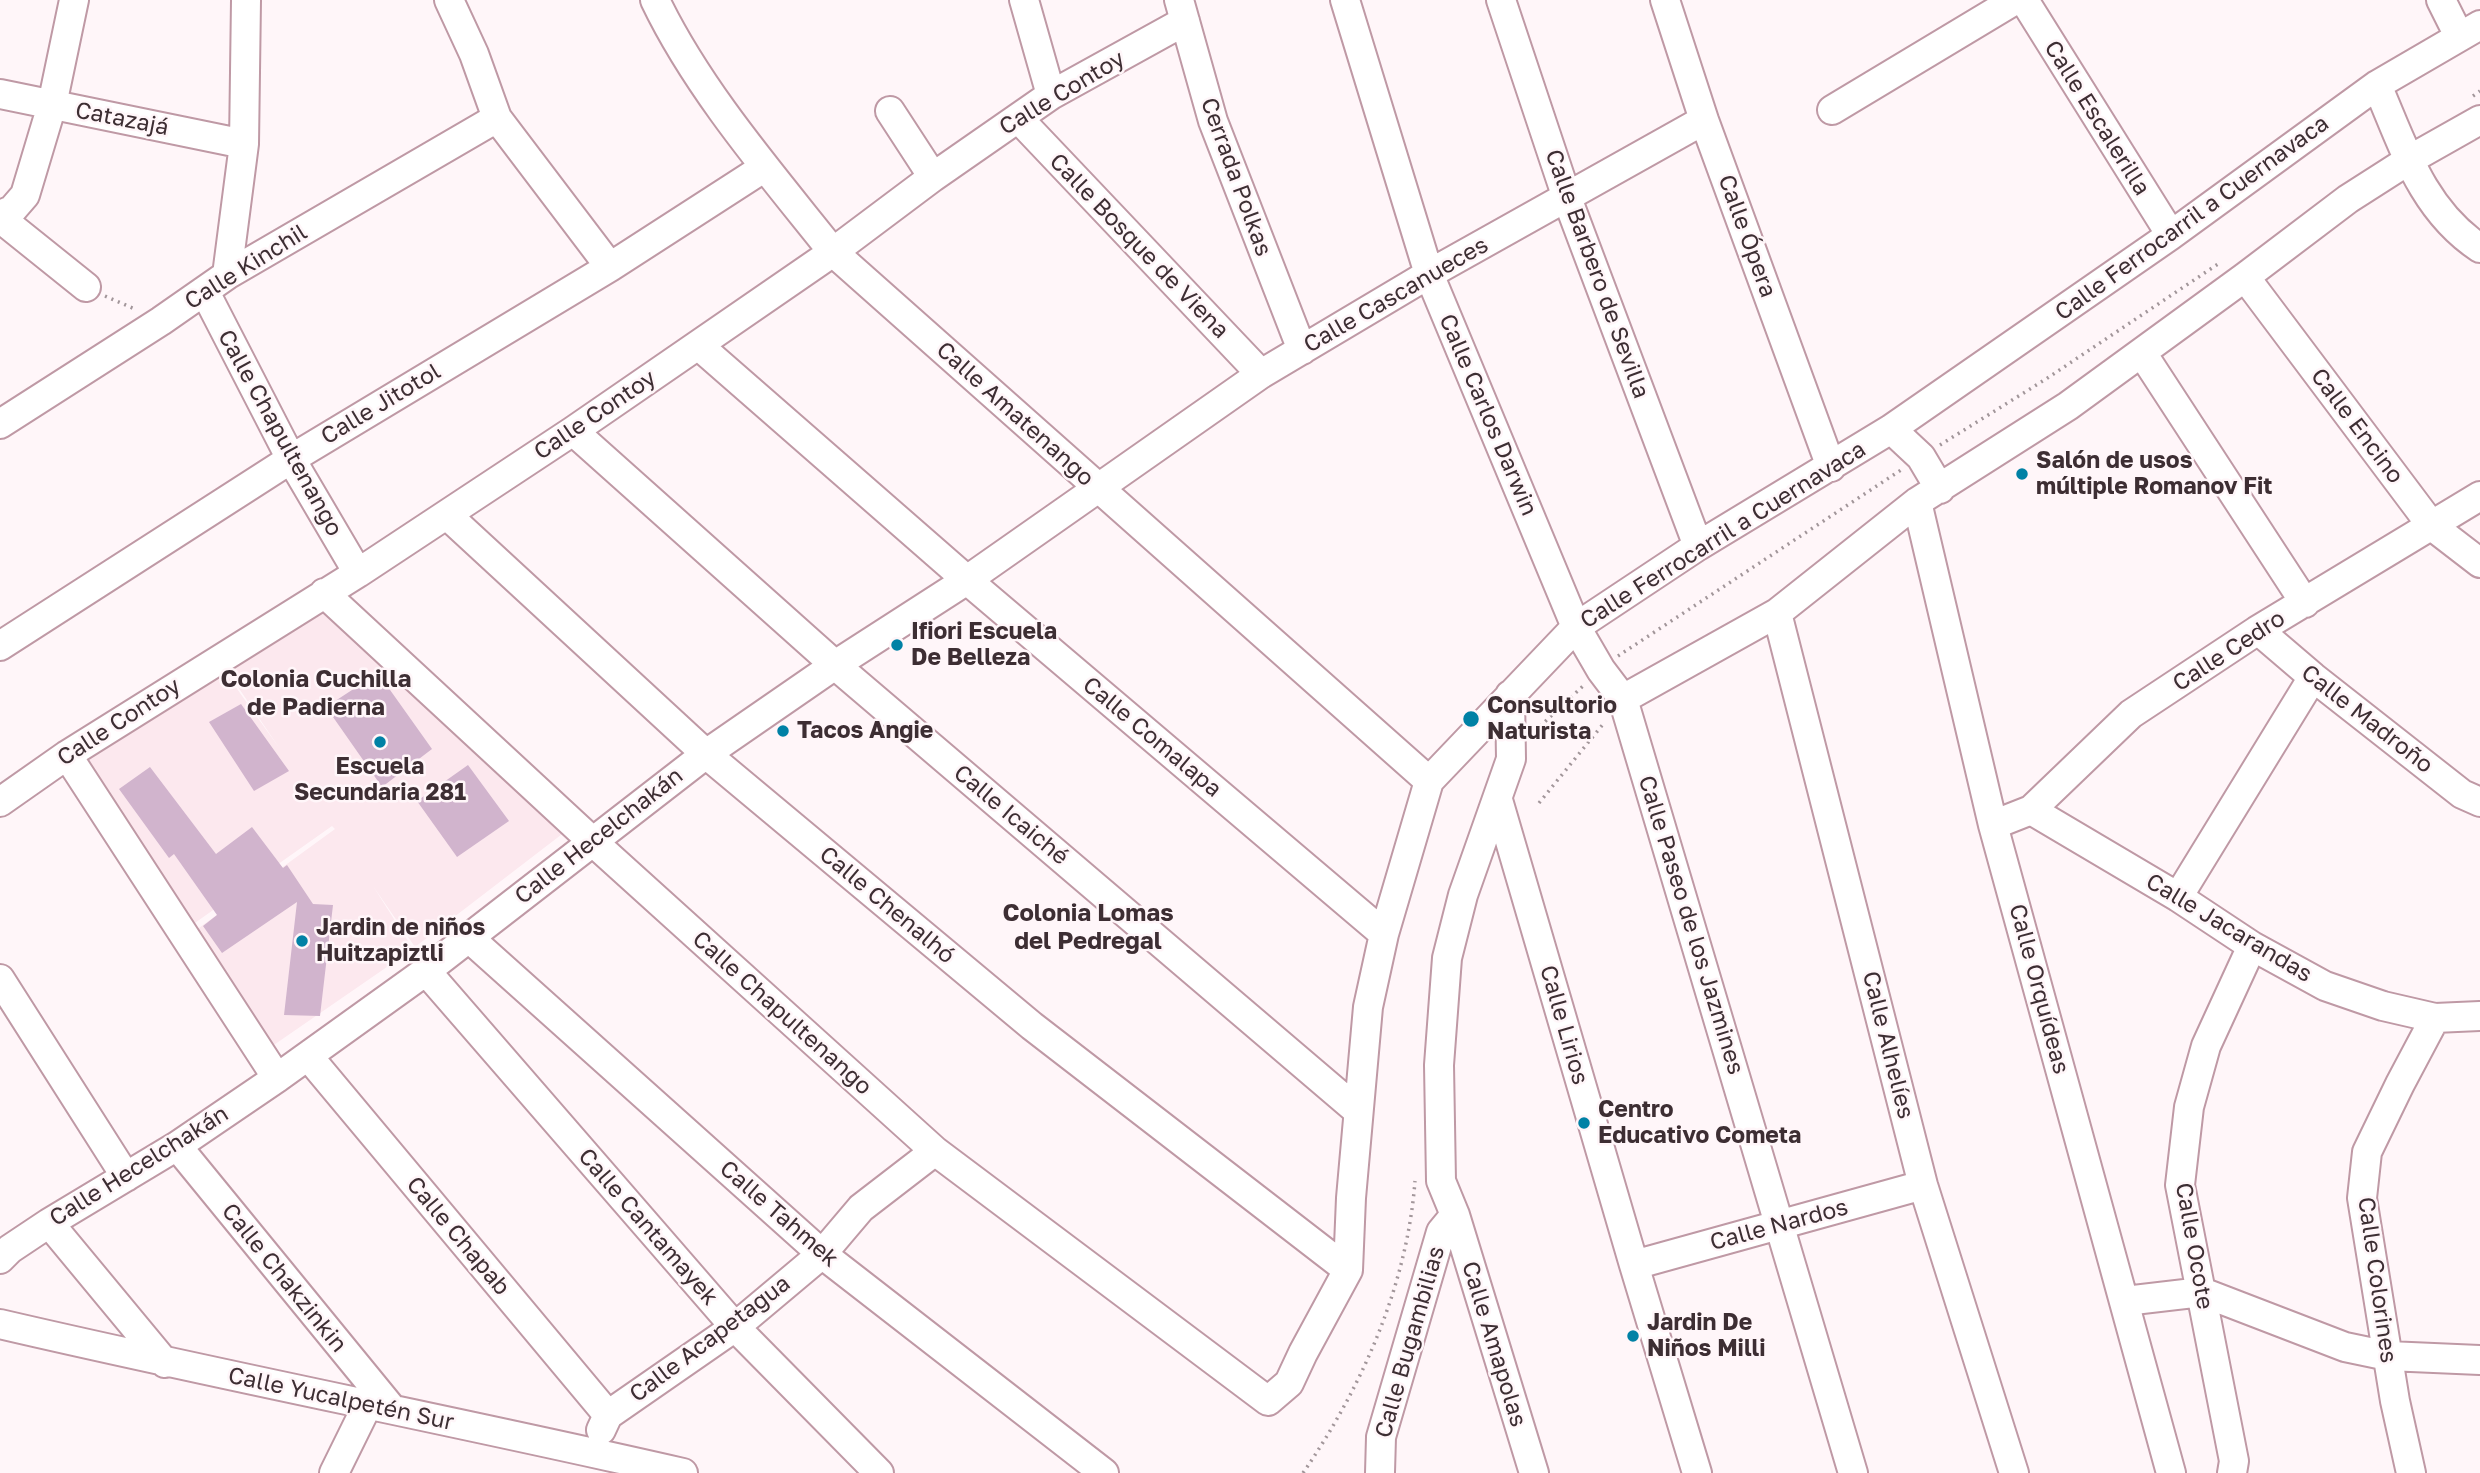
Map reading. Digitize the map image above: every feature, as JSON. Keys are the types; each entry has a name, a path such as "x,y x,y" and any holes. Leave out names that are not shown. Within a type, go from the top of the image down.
{"street":[{"path":"74,0 52,106 25,195 12,210 0,216 86,287"},
{"path":"227,275 244,144 246,0"},
{"path":"449,0 474,54 497,118 610,267"},
{"path":"1024,0 1051,95"},
{"name":"Calle Carlos Darwin","path":"1345,0 1429,274 1576,627 1601,670 1623,699"},
{"name":"Calle Barbero de Sevilla","path":"1501,0 1566,198 1698,546"},
{"path":"1832,110 2015,0"},
{"name":"Calle Escalerilla","path":"2024,0 2171,235"},
{"path":"2441,0 2470,31"},
{"name":"Calle Amatenango","path":"662,2 694,69 765,167 834,252 1429,781"},
{"name":"Calle Ópera","path":"1665,2 1704,120 1831,467"},
{"name":"Calle Contoy","path":"0,802 67,755 358,573 573,431 834,252 1017,118 1182,10"},
{"name":"Cerrada Polkas","path":"1182,10 1213,121 1302,350"},
{"name":"Calle Ferrocarril a Cuernavaca","path":"1268,1401 1289,1383 1348,1270 1368,1007 1384,934 1429,781 1576,627 1698,546 1891,429 2171,235 2377,85 2470,31"},
{"path":"2377,85 2416,178 2441,212 2480,248"},
{"name":"Catazajá","path":"0,94 244,144"},
{"path":"890,111 933,177"},
{"name":"Calle Kinchil","path":"0,424 161,321 227,275 497,118"},
{"name":"Calle Bosque de Viena","path":"1017,118 1261,374"},
{"name":"Calle Cascanueces","path":"1099,489 1261,374 1429,274 1704,120"},
{"path":"1623,699 1777,613 1929,496 2068,406 2348,199 2409,160 2480,120"},
{"name":"Calle Jitotol","path":"0,646 291,458 610,267 765,167"},
{"name":"Calle Encino","path":"2245,277 2432,526 2480,563"},
{"name":"Calle Chapultenango","path":"205,292 291,458 358,573"},
{"name":"Calle Comalapa","path":"698,345 967,580 1384,934"},
{"path":"2142,353 2305,603"},
{"name":"Calle Orquídeas","path":"1891,429 1921,457 1993,825 2125,1301 2162,1471"},
{"name":"Calle Icaiché","path":"573,431 835,666 1358,1111"},
{"name":"Calle Hecelchakán","path":"0,1259 9,1249 177,1146 277,1078 426,971 706,754 1099,489"},
{"name":"Calle Cedro","path":"1993,825 2031,810 2131,714 2258,630 2480,496"},
{"name":"Calle Chenalhó","path":"447,515 706,754 1032,1026 1348,1270"},
{"name":"Calle Chapultenango","path":"324,593 592,841 935,1151 1268,1401"},
{"name":"Calle Alhelíes","path":"1777,613 1923,1185 2014,1473"},
{"name":"Calle Madroño","path":"2258,630 2313,677 2462,794 2480,802"},
{"path":"2178,897 2313,677"},
{"path":"1455,1215 1441,1181 1439,1065 1447,958 1463,895 1511,759 1510,695"},
{"name":"Calle Paseo de los Jazmines","path":"1623,699 1853,1473"},
{"path":"67,755 277,1078"},
{"name":"Calle Lirios","path":"1498,800 1698,1473"},
{"name":"Calle Jacarandas","path":"2031,810 2178,897 2252,946 2325,986 2383,1006 2435,1018 2480,1017"},
{"name":"Calle Tahmek","path":"468,937 822,1254 1104,1473"},
{"name":"Calle Ocote","path":"2232,1473 2234,1461 2180,1185 2189,1107 2206,1046 2252,946"},
{"name":"Calle Cantamayek","path":"426,971 735,1327 879,1473"},
{"path":"0,979 126,1177"},
{"name":"Calle Colorines","path":"2411,1473 2388,1356 2362,1198 2367,1152 2435,1018"},
{"name":"Calle Chapab","path":"308,1056 608,1415"},
{"name":"Calle Chakzinkin","path":"177,1146 380,1406"},
{"name":"Calle Acapetagua","path":"591,1452 608,1415 735,1327 822,1254 861,1208 935,1151"},
{"name":"Calle Nardos","path":"1634,1265 1923,1185"},
{"name":"Calle Bugambilias","path":"1380,1473 1381,1437 1441,1232 1455,1215"},
{"name":"Calle Amapolas","path":"1455,1215 1534,1473"},
{"path":"49,1223 165,1363"},
{"path":"2125,1301 2202,1292 2345,1347 2388,1356 2480,1360"},
{"name":"Calle Yucalpetén Sur","path":"0,1324 165,1363 380,1406 683,1473"},
{"path":"334,1473 380,1406"}],"path":[{"path":"1511,759 1542,723 1620,655 1921,457 2046,379 2222,261"},
{"path":"86,287 161,321"},
{"path":"1539,803 1623,699"},
{"path":"1303,1473 1358,1382 1379,1334 1399,1275 1416,1177"}],"shaded area":[{"path":"324,581 570,828 415,947 373,886 413,949 268,1049 192,933 335,829 332,826 192,925 76,754 215,658 280,749 217,656"}],"building":[{"path":"378,673 432,749 382,787 326,707"},
{"path":"241,704 289,771 254,791 209,722"},
{"path":"468,765 509,821 457,857 417,801"},
{"path":"150,767 216,854 252,827 283,868 287,865 313,904 333,905 320,1016 284,1015 297,902 222,953 203,926 217,915 174,854 169,858 119,789"}],"place":[{"name":"Salón de usos múltiple Romanov Fit","path":"2022,474"},
{"name":"Ifiori Escuela De Belleza","path":"897,645"},
{"name":"Consultorio Naturista","path":"1471,719"},
{"name":"Tacos Angie","path":"783,731"},
{"name":"Escuela Secundaria 281","path":"380,742"},
{"name":"Jardin de niños Huitzapiztli","path":"302,941"},
{"name":"Centro Educativo Cometa","path":"1584,1123"},
{"name":"Jardin De Niños Milli","path":"1633,1336"}],"district":[{"name":"Colonia Cuchilla de Padierna","path":"316,693"},
{"name":"Colonia Lomas del Pedregal","path":"1088,927"}]}
